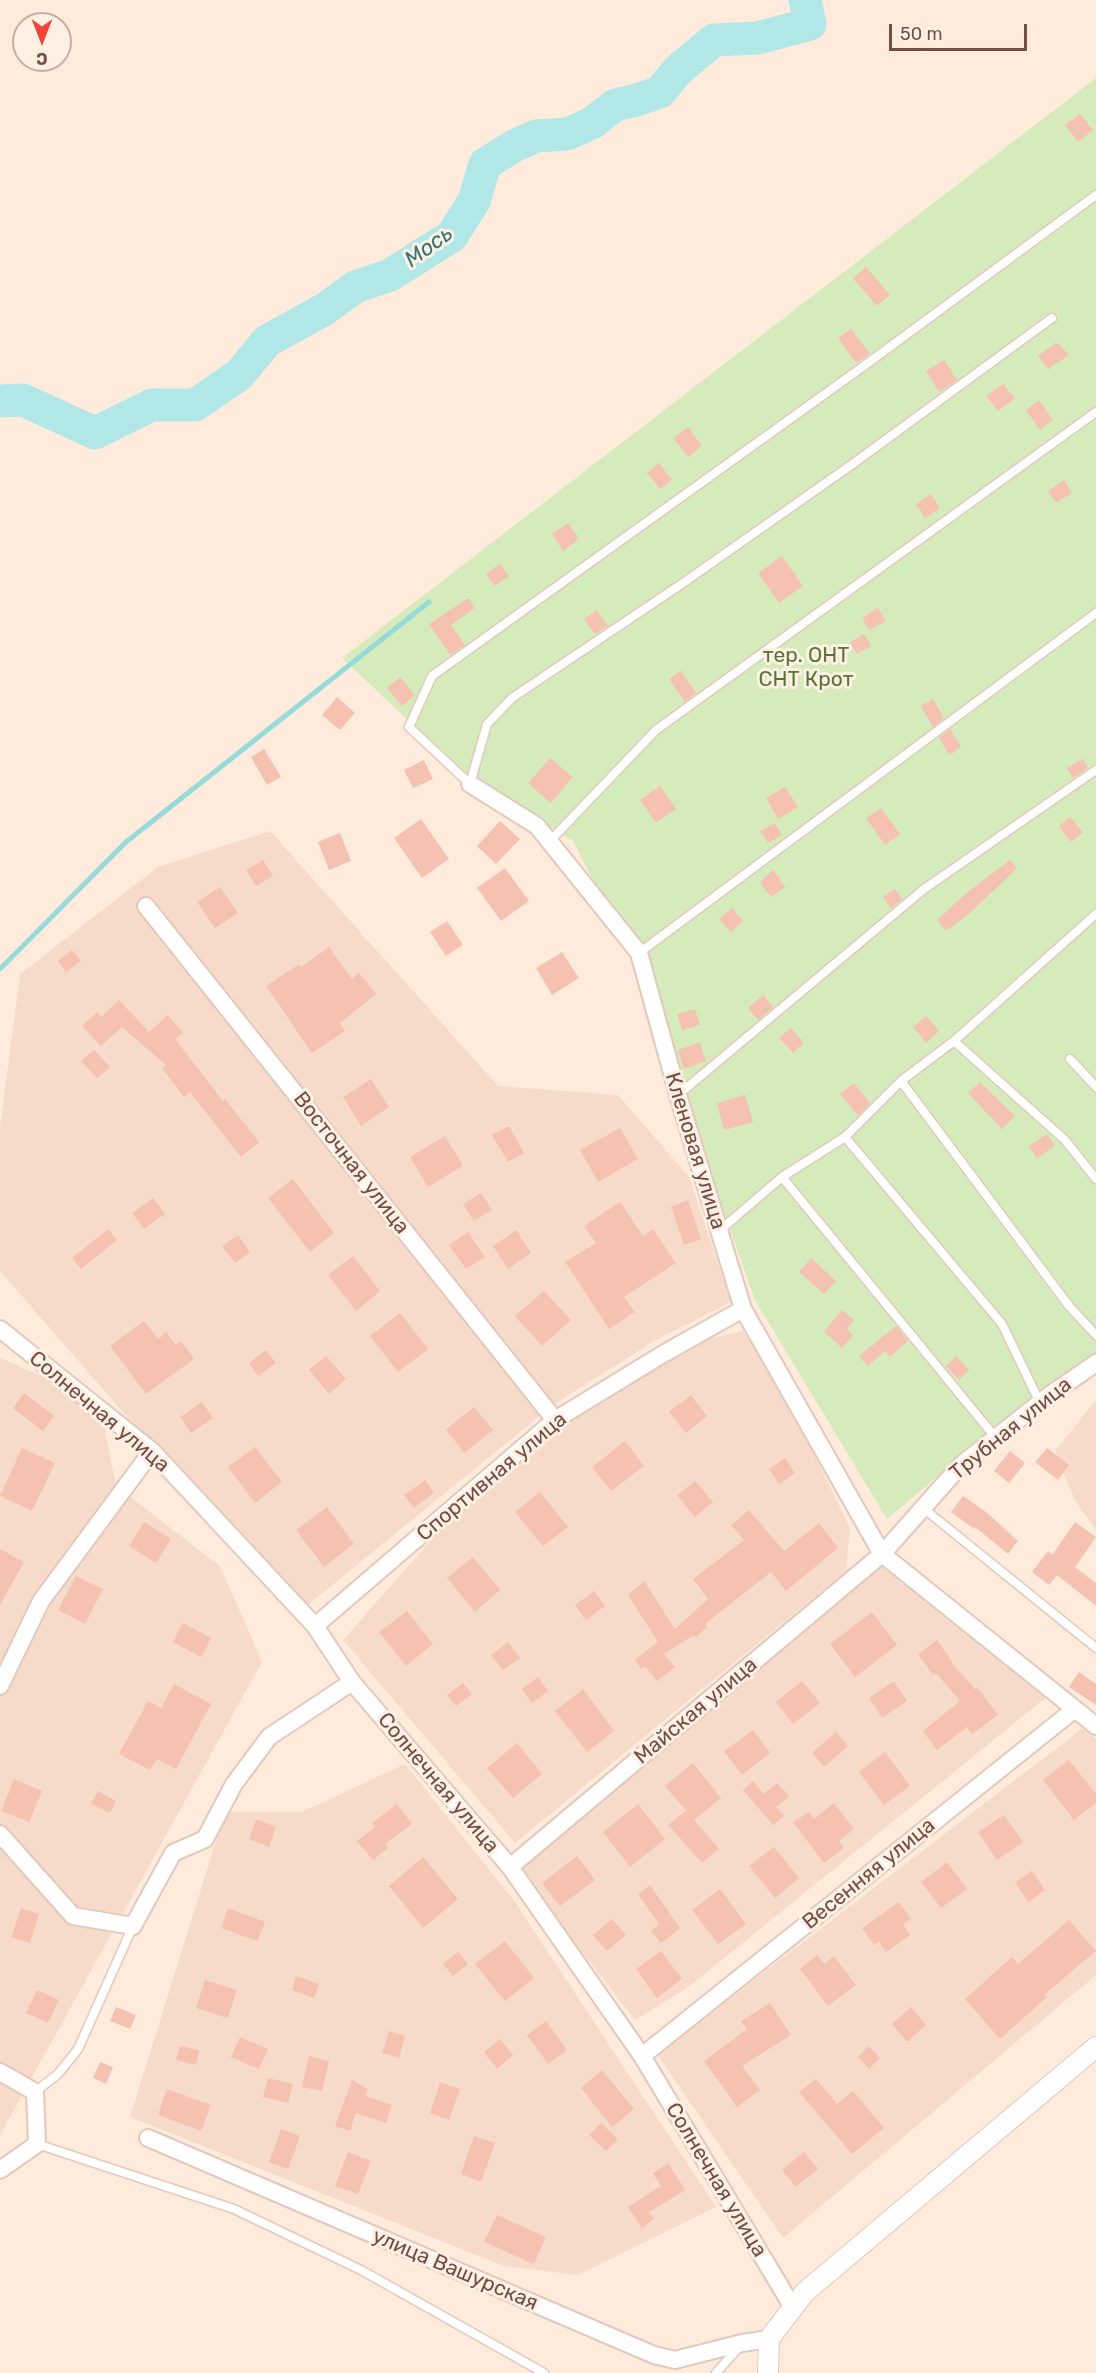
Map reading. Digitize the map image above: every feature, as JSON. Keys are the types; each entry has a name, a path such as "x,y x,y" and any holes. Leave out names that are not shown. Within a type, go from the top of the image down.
{"street":[{"name":"Кленовая улица","path":"470,784 537,826 639,953 678,1095 743,1309 882,1554"},
{"name":"Восточная улица","path":"146,906 555,1420"},
{"name":"Спортивная улица","path":"315,1626 555,1420 743,1309"},
{"name":"Солнечная улица","path":"0,1329 152,1451 315,1626 352,1682 510,1867 642,2056 792,2306"},
{"name":"Трубная улица","path":"882,1554 961,1465 1040,1403 1096,1363"},
{"path":"0,1686 41,1601 152,1451"},
{"path":"882,1554 1096,1726"},
{"name":"Майская улица","path":"510,1867 882,1554"},
{"path":"0,1834 73,1916 133,1926 173,1853 205,1839 234,1784 269,1737 352,1682"},
{"name":"Весенняя улица","path":"642,2056 1075,1709"},
{"path":"768,2373 769,2339 792,2306 805,2292 1096,2047"},
{"path":"0,2072 35,2092 36,2144 0,2170"},
{"name":"улица Вашурская","path":"148,2138 654,2355 675,2360 742,2343 769,2339"}],"lane":[{"path":"1052,318 854,463 683,583 512,698 487,724 470,784 410,727 432,676 783,425 1096,195"},
{"path":"549,842 656,730 1096,412"},
{"path":"639,953 1096,613"},
{"path":"678,1095 924,889 1096,770"},
{"path":"719,1231 782,1177 845,1137 901,1081 954,1041 1096,914"},
{"path":"954,1041 1065,1140 1096,1179"},
{"path":"1070,1059 1096,1087"},
{"path":"901,1081 1069,1306 1096,1335"},
{"path":"845,1137 1002,1324 1040,1403"},
{"path":"782,1177 995,1437"},
{"path":"922,1507 1096,1648"},
{"path":"35,2092 58,2074 78,2049 133,1926"},
{"path":"36,2144 234,2210 362,2270 544,2373"},
{"path":"716,2373 742,2343"}],"shaded area":[{"path":"270,831 498,1086 618,1095 689,1177 731,1302 654,1341 553,1405 298,1613 0,1271 0,1128 20,974 158,867"},
{"path":"743,1331 780,1385 850,1528 846,1571 515,1843 343,1640 504,1458 648,1352"},
{"path":"0,1358 99,1401 116,1486 220,1566 262,1662 0,2135"},
{"path":"1096,1400 1096,1530 1074,1499 1055,1451"},
{"path":"881,1560 1048,1696 687,1988 635,2020 516,1867"},
{"path":"1083,1728 1096,1739 1096,1975 783,2238 657,2054"},
{"path":"405,1764 515,1902 716,2207 578,2275 504,2266 130,2117 225,1812 302,1812"}],"green space":[{"name":"тер. ОНТ СНТ Крот","path":"1096,78 1096,1362 1016,1410 887,1519 755,1300 710,1173 654,1002 573,841 463,772 342,658"}],"building":[{"path":"1080,114 1093,130 1078,142 1065,125"},
{"path":"866,267 890,295 877,306 853,278"},
{"path":"851,329 870,354 856,363 838,338"},
{"path":"1056,343 1069,355 1048,369 1038,356"},
{"path":"944,360 957,380 939,392 926,371"},
{"path":"1003,384 1015,398 998,411 986,396"},
{"path":"1039,400 1053,420 1040,430 1026,410"},
{"path":"688,427 702,446 688,457 673,438"},
{"path":"659,463 672,480 660,489 647,473"},
{"path":"1064,480 1072,493 1056,503 1048,491"},
{"path":"931,494 940,508 925,518 916,504"},
{"path":"568,523 579,539 563,551 552,534"},
{"path":"782,556 803,586 779,603 758,573"},
{"path":"500,564 509,576 495,586 486,574"},
{"path":"468,598 475,608 451,625 465,645 450,655 429,624"},
{"path":"878,608 886,621 869,630 862,618"},
{"path":"597,610 608,626 595,634 584,619"},
{"path":"864,634 871,646 857,654 850,642"},
{"path":"681,671 696,693 685,702 669,679"},
{"path":"400,677 415,695 402,706 387,688"},
{"path":"337,697 355,713 340,730 322,715"},
{"path":"933,699 944,718 933,727 921,706"},
{"path":"950,729 961,747 949,755 939,738"},
{"path":"264,749 281,777 267,785 251,757"},
{"path":"550,758 573,777 551,803 528,783"},
{"path":"1083,759 1088,768 1073,778 1067,768"},
{"path":"424,760 433,779 413,788 404,770"},
{"path":"660,786 676,809 656,823 640,800"},
{"path":"785,787 798,807 778,819 766,798"},
{"path":"881,808 900,834 885,845 866,818"},
{"path":"1070,817 1083,832 1071,842 1059,826"},
{"path":"421,819 449,859 422,878 394,838"},
{"path":"500,821 520,839 496,864 477,846"},
{"path":"775,823 782,835 768,843 760,831"},
{"path":"340,833 351,861 329,870 318,842"},
{"path":"263,860 273,876 256,886 246,870"},
{"path":"1010,860 1017,868 970,913 946,931 937,920 969,891"},
{"path":"505,868 529,901 501,921 477,888"},
{"path":"773,870 785,887 771,897 760,882"},
{"path":"220,887 238,913 215,928 197,902"},
{"path":"895,889 902,899 891,908 883,897"},
{"path":"732,908 743,921 731,932 719,919"},
{"path":"447,921 463,945 446,956 430,932"},
{"path":"329,947 352,979 359,973 376,994 340,1023 345,1031 312,1053 266,986 299,964 301,967"},
{"path":"72,950 81,961 66,972 58,961"},
{"path":"562,952 579,978 552,995 536,968"},
{"path":"763,995 773,1007 758,1020 748,1008"},
{"path":"119,1000 149,1032 168,1015 183,1033 175,1039 223,1101 225,1099 259,1142 241,1157 190,1092 184,1097 162,1068 166,1065 122,1027 101,1046 82,1026 97,1012 101,1017"},
{"path":"695,1009 700,1025 682,1030 677,1014"},
{"path":"926,1016 939,1031 926,1043 913,1027"},
{"path":"791,1028 804,1043 793,1053 779,1038"},
{"path":"700,1042 706,1061 684,1069 678,1050"},
{"path":"94,1050 110,1067 97,1078 81,1061"},
{"path":"371,1079 389,1107 361,1126 343,1097"},
{"path":"980,1082 1015,1116 1002,1129 968,1093"},
{"path":"854,1083 870,1103 858,1115 840,1094"},
{"path":"745,1095 753,1122 724,1130 717,1103"},
{"path":"509,1126 524,1153 508,1162 492,1135"},
{"path":"620,1128 638,1159 598,1182 580,1150"},
{"path":"1047,1134 1055,1146 1037,1158 1029,1146"},
{"path":"445,1136 463,1166 428,1187 410,1157"},
{"path":"293,1179 334,1233 310,1252 268,1198"},
{"path":"481,1193 492,1210 474,1221 463,1204"},
{"path":"153,1198 165,1214 144,1229 132,1213"},
{"path":"688,1200 701,1239 684,1245 671,1207"},
{"path":"620,1202 643,1236 653,1229 676,1263 624,1297 635,1312 609,1329 565,1262 596,1243 584,1226"},
{"path":"108,1229 117,1240 81,1269 72,1258"},
{"path":"516,1230 531,1253 508,1269 493,1246"},
{"path":"468,1232 485,1257 466,1269 449,1245"},
{"path":"238,1235 250,1252 235,1263 222,1246"},
{"path":"353,1256 380,1291 356,1311 328,1275"},
{"path":"811,1258 836,1281 824,1294 799,1272"},
{"path":"544,1291 571,1320 542,1346 515,1316"},
{"path":"842,1310 854,1320 847,1329 853,1335 842,1348 824,1332"},
{"path":"400,1313 428,1349 398,1372 370,1336"},
{"path":"144,1321 158,1339 166,1332 176,1345 181,1341 194,1359 146,1394 110,1346"},
{"path":"896,1326 908,1341 890,1357 885,1351 868,1366 859,1356"},
{"path":"266,1350 276,1363 258,1376 249,1363"},
{"path":"326,1356 346,1379 329,1394 309,1370"},
{"path":"956,1356 969,1370 959,1380 946,1366"},
{"path":"24,1393 54,1416 43,1431 13,1408"},
{"path":"691,1395 707,1416 686,1433 669,1412"},
{"path":"202,1402 213,1418 191,1433 180,1417"},
{"path":"474,1407 493,1430 464,1453 446,1429"},
{"path":"625,1441 644,1466 611,1491 592,1467"},
{"path":"255,1447 282,1482 255,1503 228,1467"},
{"path":"22,1448 55,1463 32,1511 0,1496"},
{"path":"1047,1448 1069,1465 1058,1480 1035,1462"},
{"path":"1010,1451 1025,1463 1009,1483 994,1471"},
{"path":"785,1458 795,1473 779,1484 769,1469"},
{"path":"425,1480 434,1493 414,1508 404,1495"},
{"path":"695,1481 713,1502 695,1517 677,1495"},
{"path":"540,1492 568,1527 543,1546 515,1512"},
{"path":"963,1496 986,1512 1018,1541 1008,1554 975,1527 974,1529 951,1512"},
{"path":"327,1507 354,1544 324,1567 296,1530"},
{"path":"749,1510 784,1551 819,1523 838,1548 786,1591 771,1572 705,1624 707,1627 696,1637 694,1635 664,1654 675,1667 657,1681 645,1666 641,1669 635,1660 658,1642 628,1595 644,1581 675,1629 708,1599 693,1579 744,1540 731,1525"},
{"path":"144,1522 171,1539 156,1563 129,1546"},
{"path":"1075,1522 1096,1537 1075,1567 1096,1583 1096,1606 1057,1575 1049,1585 1032,1572 1048,1551 1052,1555"},
{"path":"0,1549 24,1562 0,1605"},
{"path":"473,1557 500,1590 475,1612 447,1578"},
{"path":"76,1576 103,1589 85,1624 58,1610"},
{"path":"594,1591 605,1606 586,1620 575,1605"},
{"path":"407,1611 433,1644 406,1666 379,1632"},
{"path":"872,1612 897,1645 855,1677 830,1644"},
{"path":"183,1623 211,1638 201,1657 173,1642"},
{"path":"937,1640 951,1662 975,1689 977,1687 998,1715 972,1734 967,1727 937,1750 923,1731 960,1701 936,1673 933,1675 918,1654"},
{"path":"508,1642 520,1658 503,1670 491,1655"},
{"path":"1079,1672 1096,1684 1096,1705 1069,1687"},
{"path":"538,1677 548,1691 532,1703 522,1689"},
{"path":"802,1681 820,1703 793,1724 776,1702"},
{"path":"894,1681 907,1701 882,1718 869,1698"},
{"path":"463,1683 472,1694 456,1706 447,1695"},
{"path":"174,1684 211,1704 176,1769 157,1759 150,1770 119,1754 148,1701 161,1708"},
{"path":"583,1689 614,1731 587,1752 555,1711"},
{"path":"753,1730 770,1753 742,1775 724,1751"},
{"path":"836,1732 848,1746 824,1767 813,1754 814,1751"},
{"path":"517,1743 542,1774 513,1798 487,1768"},
{"path":"885,1752 910,1786 884,1805 859,1772"},
{"path":"1069,1760 1096,1794 1096,1803 1074,1820 1043,1780"},
{"path":"693,1763 721,1798 694,1820 719,1849 702,1863 668,1825 686,1811 665,1786"},
{"path":"14,1779 42,1791 29,1822 1,1811"},
{"path":"753,1781 764,1794 777,1783 789,1796 776,1807 784,1816 773,1825 743,1790"},
{"path":"98,1791 116,1801 110,1813 91,1804"},
{"path":"834,1803 854,1829 839,1841 844,1848 824,1863 793,1822 809,1812 814,1819"},
{"path":"397,1804 412,1824 385,1844 388,1848 373,1860 357,1841 375,1827 372,1823"},
{"path":"638,1804 665,1839 630,1867 603,1832"},
{"path":"1004,1815 1023,1842 997,1860 978,1832"},
{"path":"256,1819 276,1827 269,1847 249,1839"},
{"path":"774,1847 799,1878 775,1898 749,1866"},
{"path":"577,1856 595,1880 560,1906 542,1883"},
{"path":"423,1857 458,1899 423,1928 389,1886"},
{"path":"947,1862 967,1889 941,1908 921,1882"},
{"path":"1032,1871 1045,1890 1028,1902 1015,1882"},
{"path":"650,1885 680,1928 661,1943 651,1931 659,1924 638,1894"},
{"path":"720,1889 746,1924 718,1944 692,1910"},
{"path":"899,1902 911,1919 903,1924 910,1935 886,1952 879,1942 874,1945 862,1928"},
{"path":"21,1908 39,1914 30,1943 11,1937"},
{"path":"228,1908 265,1922 257,1941 221,1928"},
{"path":"612,1919 626,1935 607,1951 593,1935"},
{"path":"1069,1920 1096,1951 1045,1994 1047,1997 1000,2039 965,1999 1012,1957 1018,1964"},
{"path":"505,1941 534,1978 505,2001 475,1964"},
{"path":"661,1951 682,1979 657,1998 636,1969"},
{"path":"458,1952 468,1964 453,1976 443,1964"},
{"path":"817,1955 824,1964 834,1956 856,1985 828,2006 800,1969"},
{"path":"296,1976 319,1984 314,1998 292,1990"},
{"path":"205,1980 237,1990 228,2018 196,2008"},
{"path":"37,1990 59,2000 48,2023 26,2013"},
{"path":"770,2003 791,2035 742,2066 760,2090 737,2107 704,2061 747,2029 741,2021"},
{"path":"116,2007 136,2015 130,2029 110,2021"},
{"path":"911,2007 926,2025 907,2042 892,2024"},
{"path":"546,2021 567,2050 548,2064 527,2035"},
{"path":"389,2031 405,2036 399,2058 382,2053"},
{"path":"240,2037 268,2049 259,2069 231,2057"},
{"path":"500,2039 513,2055 497,2069 484,2052"},
{"path":"180,2046 199,2050 196,2065 176,2060"},
{"path":"869,2046 880,2058 869,2069 858,2057"},
{"path":"309,2056 329,2061 322,2091 302,2087"},
{"path":"100,2062 113,2067 106,2084 93,2078"},
{"path":"602,2070 634,2109 612,2127 581,2088"},
{"path":"268,2078 293,2084 288,2103 263,2097"},
{"path":"816,2079 837,2104 853,2091 884,2128 852,2154 799,2092"},
{"path":"352,2080 368,2089 365,2096 392,2105 386,2123 356,2113 350,2131 335,2126"},
{"path":"440,2082 460,2089 449,2120 430,2113"},
{"path":"167,2089 211,2105 201,2131 158,2115"},
{"path":"601,2123 618,2139 606,2151 589,2135"},
{"path":"281,2129 300,2136 288,2169 269,2162"},
{"path":"474,2136 495,2143 481,2182 461,2174"},
{"path":"348,2152 371,2161 358,2194 335,2186"},
{"path":"804,2152 818,2169 796,2187 782,2170"},
{"path":"668,2163 685,2190 649,2212 654,2219 642,2228 628,2207 661,2186 653,2173"},
{"path":"497,2215 546,2237 534,2264 484,2242"}],"waterway":[{"name":"Мось","path":"0,401 23,400 95,433 152,405 195,405 239,375 267,341 325,309 355,287 390,275 452,236 474,201 485,164 514,146 536,136 567,134 592,123 615,105 660,92 678,70 714,40 758,38 810,24 805,0"},
{"path":"0,969 126,842 429,602"}]}
